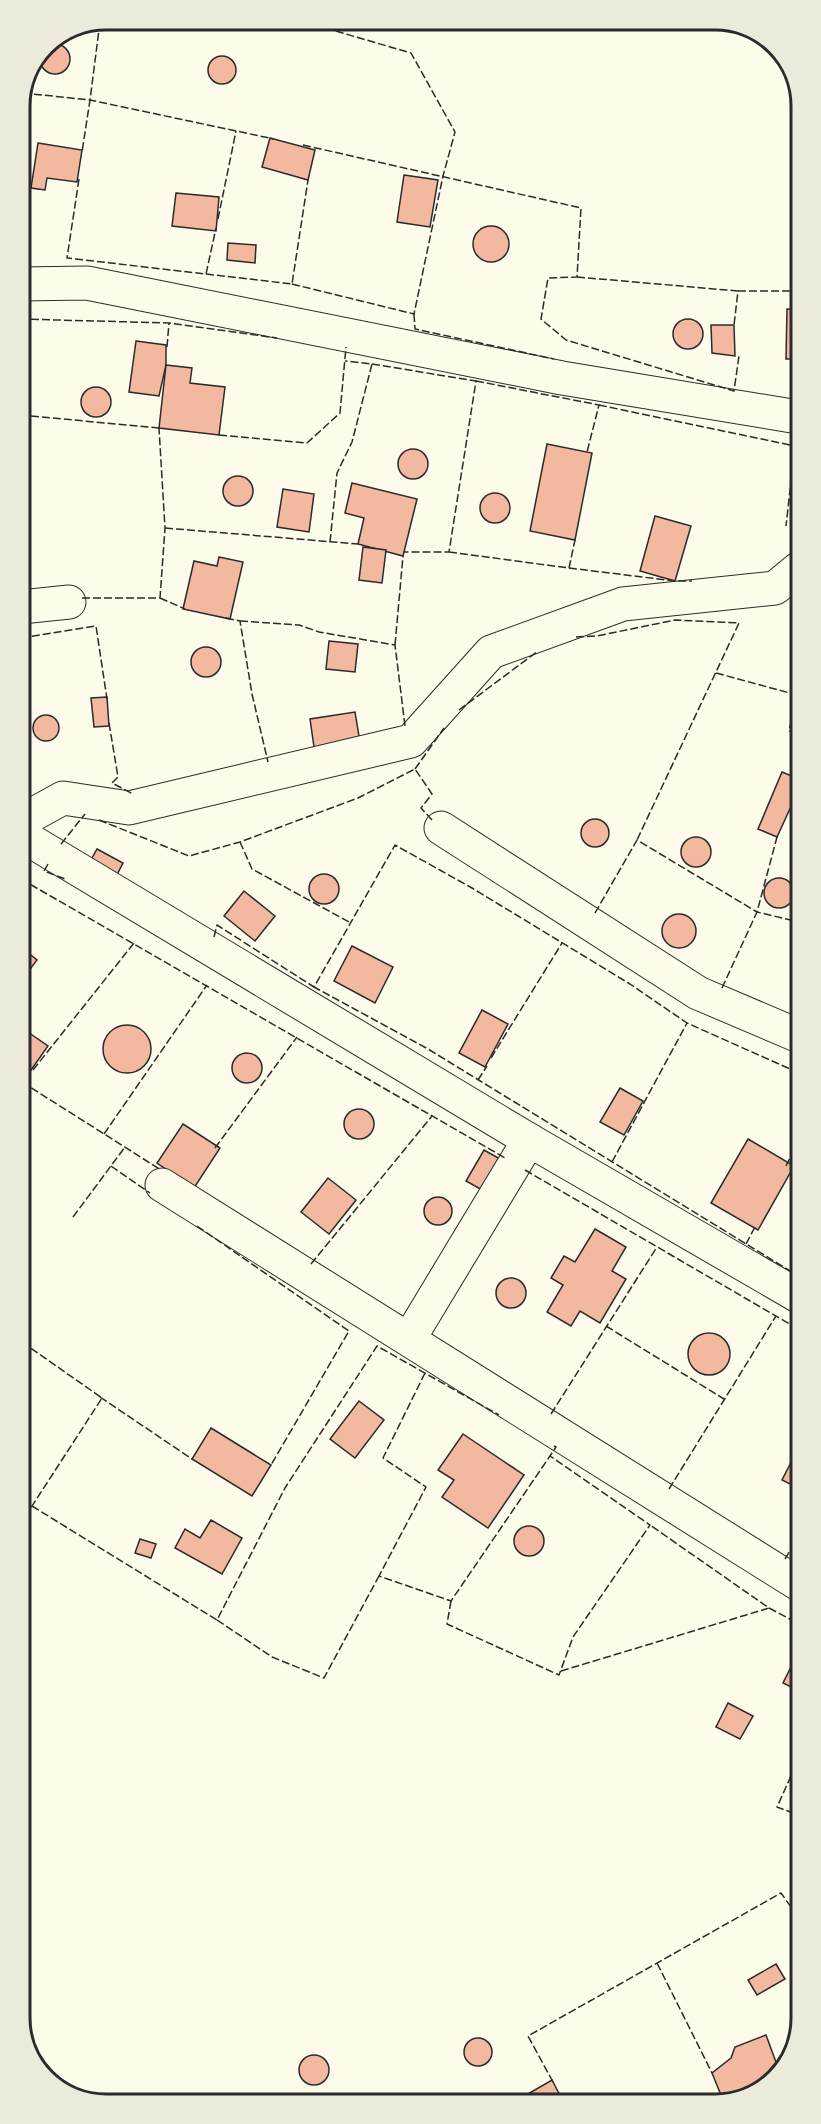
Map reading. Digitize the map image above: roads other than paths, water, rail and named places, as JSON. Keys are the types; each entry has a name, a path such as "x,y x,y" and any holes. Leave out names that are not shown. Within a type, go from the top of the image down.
{"street":[{"path":"30,284 87,283 562,378 791,416"},
{"path":"30,816 63,798 129,808 411,741 491,652 623,604 775,588 791,575"},
{"path":"30,606 69,602"},
{"path":"441,828 698,993 791,1033"},
{"path":"30,840 529,1140 791,1292"},
{"path":"409,1339 529,1140"},
{"path":"162,1185 791,1579"}]}
